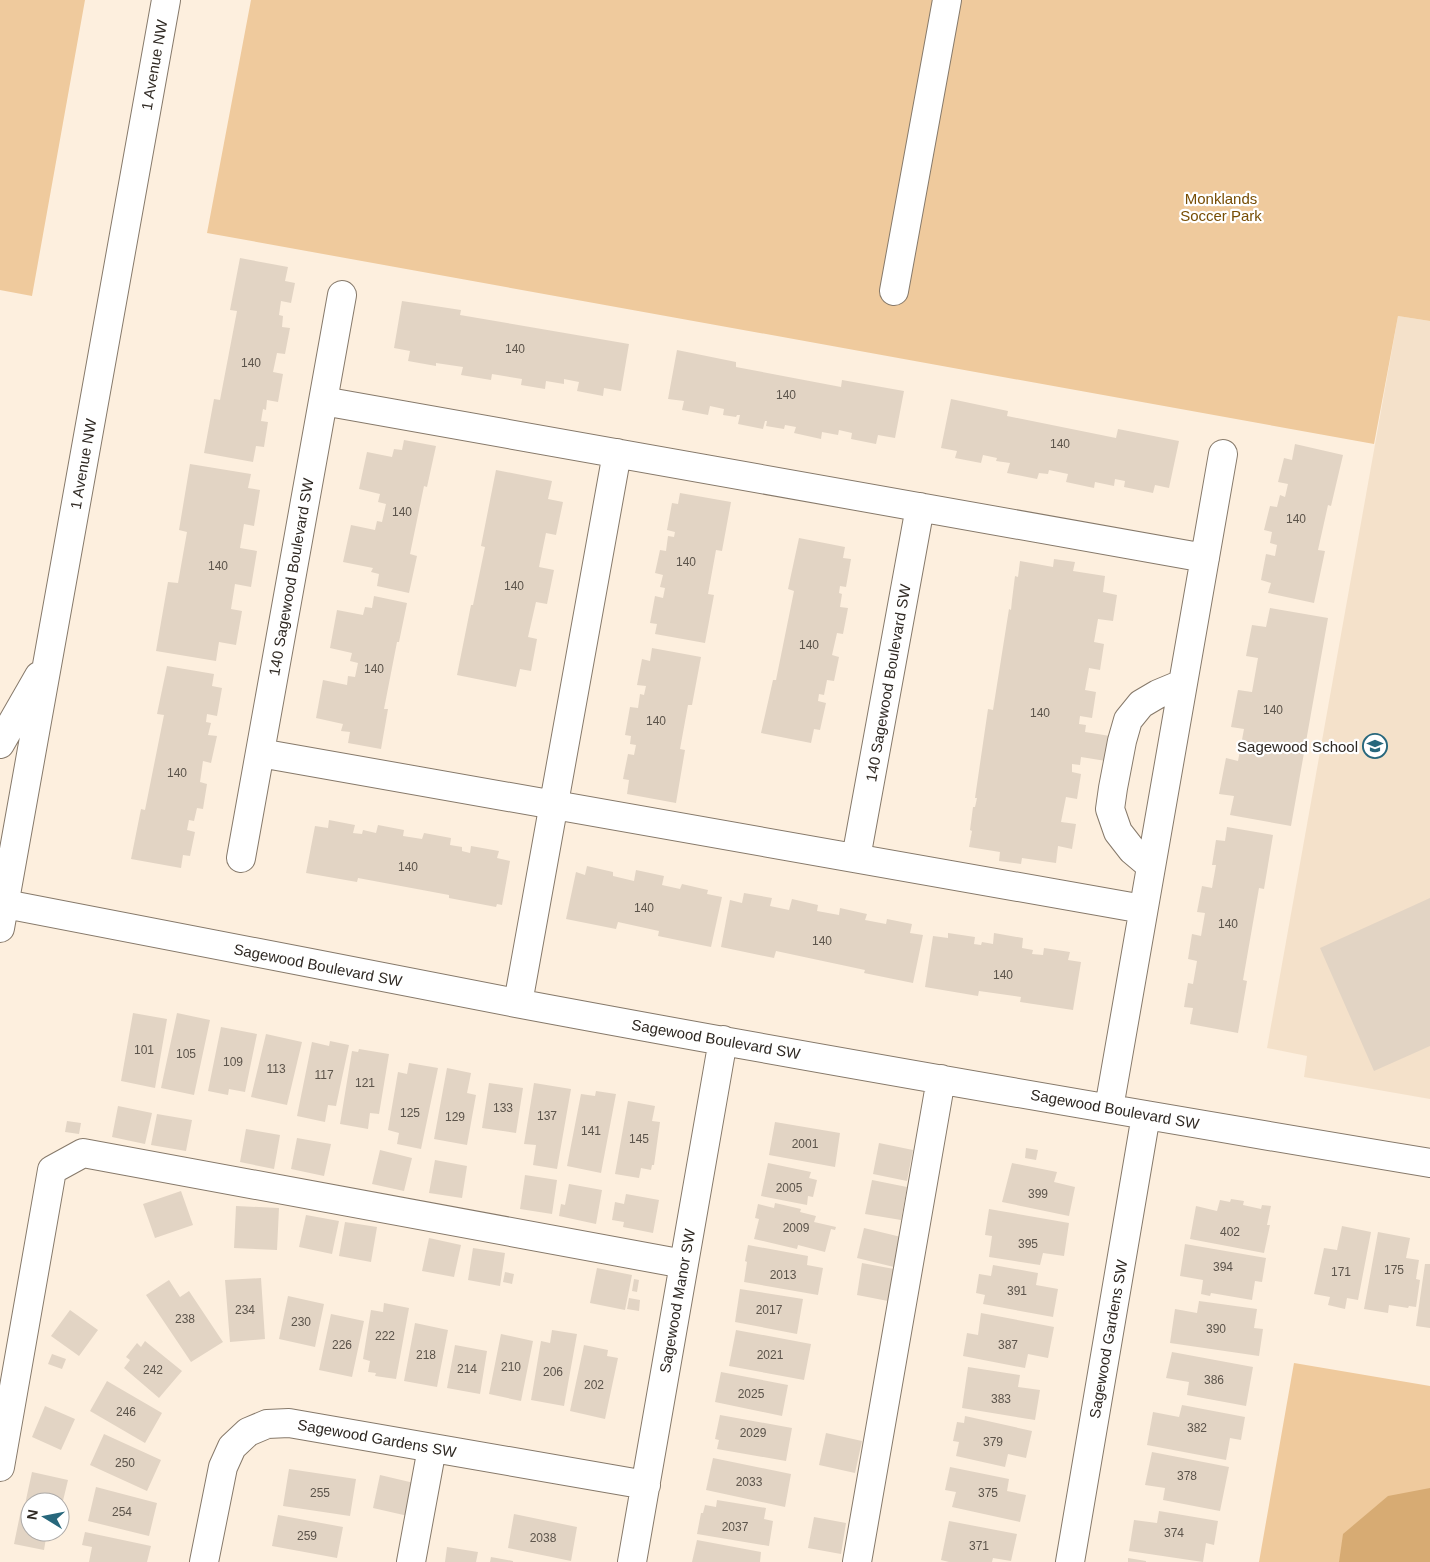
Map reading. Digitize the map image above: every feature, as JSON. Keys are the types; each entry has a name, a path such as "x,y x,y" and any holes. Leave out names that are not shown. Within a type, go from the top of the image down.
{"street":[{"name":"1 Avenue NW","path":"1,912 49,659 166,0"},
{"path":"894,291 947,0"},
{"name":"140 Sagewood Boulevard SW","path":"241,858 342,295"},
{"path":"323,401 1205,558"},
{"path":"518,1003 617,453"},
{"path":"1109,1108 1223,454"},
{"name":"140 Sagewood Boulevard SW","path":"856,858 920,507"},
{"path":"0,744 49,659"},
{"path":"1151,866 1132,850 1118,832 1110,809 1113,788 1128,720 1142,704 1158,694 1182,684"},
{"path":"260,752 1143,909"},
{"name":"Sagewood Boulevard SW","path":"1,912 941,1079 1430,1163"},
{"name":"Sagewood Manor SW","path":"632,1562 723,1040"},
{"path":"857,1562 941,1079"},
{"name":"Sagewood Gardens SW","path":"1070,1562 1146,1115"},
{"path":"0,1468 52,1170 83,1153 684,1264"},
{"name":"Sagewood Gardens SW","path":"204,1562 223,1467 232,1447 248,1432 267,1424 289,1423 646,1485"},
{"path":"411,1562 432,1448"}],"shaded area":[{"name":"Sagewood School","path":"1398,316 1430,321 1430,1099 1304,1077 1307,1056 1267,1048"},
{"path":"1430,1488 1430,1562 1339,1562 1343,1534 1388,1496"}],"green space":[{"path":"0,0 85,0 32,296 0,290"},
{"name":"Monklands Soccer Park","path":"251,0 1430,0 1430,321 1398,316 1374,444 207,233"},
{"path":"1294,1363 1430,1386 1430,1562 1259,1562"}],"building":[{"path":"240,258 288,267 285,281 295,283 291,303 281,301 279,315 283,316 282,327 290,328 285,354 277,353 273,372 283,374 278,402 267,400 266,410 263,409 261,421 268,422 264,447 256,446 253,462 204,453 214,399 220,400 237,311 230,310"},
{"path":"402,301 461,310 460,315 629,344 621,391 604,388 603,396 577,391 579,382 564,379 564,384 546,381 545,389 521,385 522,379 492,374 491,380 461,375 463,367 436,363 436,366 408,361 410,351 394,348"},
{"path":"677,350 736,362 736,367 841,387 842,380 904,391 895,438 878,435 876,444 851,439 852,433 839,430 838,435 822,432 821,439 794,433 796,427 785,425 784,429 766,426 767,421 765,421 763,429 738,424 740,415 736,417 723,415 724,409 710,406 708,415 682,410 684,401 668,399"},
{"path":"951,399 1008,411 1007,416 1116,438 1118,429 1179,441 1169,488 1155,485 1153,493 1124,487 1125,481 1115,479 1114,486 1095,482 1094,488 1066,482 1068,474 1049,470 1048,474 1039,473 1037,479 1007,473 1010,463 996,461 997,458 983,455 981,463 955,458 957,451 941,448"},
{"path":"404,440 436,446 427,487 424,486 410,554 417,556 409,593 377,586 379,574 371,572 373,568 343,562 351,525 375,530 377,521 382,522 386,504 378,502 380,494 359,489 367,452 392,457 394,449 402,450"},
{"path":"1295,444 1343,455 1331,506 1328,505 1318,550 1325,551 1314,603 1268,593 1271,583 1261,580 1266,554 1275,556 1277,545 1270,543 1272,532 1264,530 1270,506 1277,507 1280,495 1285,497 1288,484 1278,482 1284,458 1292,460"},
{"path":"190,464 251,474 248,488 260,490 254,526 244,524 240,548 257,551 251,587 235,584 231,609 242,611 236,645 219,642 216,661 156,651 168,582 178,583 187,532 179,530"},
{"path":"496,470 552,481 548,499 563,502 556,535 546,533 539,567 554,570 547,604 536,602 528,637 537,639 531,671 520,669 516,687 457,675 485,547 481,546"},
{"path":"680,493 731,502 722,551 716,550 708,594 714,595 705,643 655,634 657,624 650,623 655,596 663,598 665,588 660,587 663,575 655,573 660,550 666,551 668,536 674,537 675,532 667,530 672,503 678,504"},
{"path":"799,538 845,547 843,558 851,559 846,587 840,586 839,593 842,594 840,607 848,608 843,634 837,633 832,655 839,657 834,681 827,680 824,695 819,694 818,701 826,703 820,730 814,729 811,743 761,733 773,680 776,680 794,591 788,589"},
{"path":"1054,559 1075,562 1073,571 1105,576 1103,592 1117,595 1113,621 1098,619 1094,642 1104,644 1100,670 1089,668 1085,690 1096,692 1092,718 1080,716 1079,724 1086,725 1085,732 1110,736 1106,761 1081,757 1080,765 1072,764 1072,772 1081,774 1077,799 1066,797 1061,822 1076,824 1072,849 1058,846 1056,863 1022,858 1021,864 999,861 1000,852 969,847 988,709 993,710 1009,609 1011,610 1015,576 1018,577 1020,561 1053,567"},
{"path":"374,596 407,603 399,642 397,642 384,709 388,709 381,749 348,743 350,732 341,731 343,724 316,718 323,680 347,685 348,676 355,677 358,663 350,661 352,653 330,648 337,610 363,615 365,607 372,608"},
{"path":"1270,608 1328,618 1291,826 1230,815 1234,796 1219,794 1226,758 1238,761 1244,729 1231,727 1238,690 1252,692 1258,658 1246,656 1252,625 1266,627"},
{"path":"652,648 701,657 692,705 688,705 680,749 685,750 676,803 627,794 629,780 623,779 628,754 634,755 636,745 630,744 631,736 625,735 630,707 638,708 640,694 644,695 646,686 637,685 642,659 650,661"},
{"path":"167,666 214,674 212,686 222,688 217,716 207,714 206,722 211,723 208,735 217,736 211,763 203,761 200,782 207,784 203,809 197,808 194,821 189,820 187,830 195,832 190,856 183,855 181,868 131,859 141,809 145,810 164,715 157,714"},
{"path":"329,820 355,825 353,833 362,834 363,830 376,833 378,825 404,830 403,836 422,839 424,833 451,838 450,845 462,847 462,851 470,853 471,846 499,851 497,858 510,861 502,905 497,904 496,907 449,898 449,895 358,878 357,882 306,873 315,826 328,828"},
{"path":"1227,827 1273,835 1264,889 1259,888 1243,980 1247,981 1238,1033 1190,1024 1193,1008 1184,1007 1188,983 1193,984 1197,961 1188,959 1192,934 1201,936 1205,913 1197,912 1202,886 1212,888 1216,865 1212,865 1216,840 1225,841"},
{"path":"587,866 613,872 613,876 634,881 636,870 664,876 662,885 680,889 682,884 708,890 707,894 722,897 711,947 658,936 659,931 618,922 616,929 566,919 576,872 585,875"},
{"path":"744,893 772,898 770,906 789,910 792,899 818,905 817,911 839,915 840,908 867,914 865,920 886,924 887,919 912,924 910,933 923,935 913,983 864,973 865,970 776,951 774,958 721,947 730,900 742,903"},
{"path":"1430,898 1430,1046 1374,1071 1320,948"},
{"path":"948,933 975,937 974,944 981,945 982,942 993,944 994,933 1023,938 1022,948 1033,950 1032,954 1043,955 1044,948 1070,952 1068,960 1081,962 1073,1010 1020,1002 1021,997 979,991 978,996 925,987 933,936 948,938"},
{"path":"133,1013 167,1019 155,1088 121,1081"},
{"path":"177,1013 210,1020 194,1095 161,1088"},
{"path":"221,1027 257,1034 245,1092 229,1089 228,1095 208,1091"},
{"path":"266,1034 302,1042 287,1105 251,1097"},
{"path":"330,1041 349,1045 336,1106 328,1105 325,1122 297,1116 312,1042 329,1046"},
{"path":"359,1049 389,1054 379,1114 370,1113 368,1129 340,1124 352,1051 358,1052"},
{"path":"409,1063 438,1068 421,1149 397,1144 399,1133 388,1130 398,1072 407,1074"},
{"path":"447,1068 471,1073 467,1093 476,1095 467,1145 434,1139"},
{"path":"489,1083 523,1088 516,1133 482,1128"},
{"path":"534,1083 571,1089 557,1169 533,1165 536,1145 524,1144"},
{"path":"596,1091 616,1094 601,1173 567,1166 581,1094 595,1096"},
{"path":"628,1101 655,1106 652,1121 660,1122 654,1165 652,1165 651,1170 641,1168 639,1178 615,1174"},
{"path":"118,1106 152,1113 145,1144 112,1137"},
{"path":"157,1114 192,1120 186,1151 151,1145"},
{"path":"67,1121 81,1123 79,1134 65,1132"},
{"path":"775,1122 840,1133 835,1167 769,1155"},
{"path":"246,1129 280,1135 274,1169 240,1162"},
{"path":"297,1138 331,1144 324,1176 291,1169"},
{"path":"879,1143 913,1150 907,1181 873,1174"},
{"path":"1026,1148 1038,1150 1036,1160 1025,1158"},
{"path":"380,1150 412,1158 404,1191 372,1184"},
{"path":"435,1160 467,1166 462,1198 429,1193"},
{"path":"768,1163 811,1172 809,1178 817,1180 813,1197 808,1196 807,1205 761,1196"},
{"path":"1012,1163 1057,1172 1054,1182 1075,1187 1069,1216 1002,1202"},
{"path":"525,1175 557,1180 552,1214 520,1209"},
{"path":"872,1180 907,1187 901,1220 865,1214"},
{"path":"569,1184 602,1190 596,1224 559,1216 561,1204 565,1205"},
{"path":"181,1191 193,1225 155,1238 143,1204"},
{"path":"626,1194 659,1200 653,1233 623,1227 624,1222 612,1220 615,1202 624,1204"},
{"path":"1231,1199 1244,1201 1243,1205 1261,1209 1262,1205 1271,1206 1267,1225 1270,1225 1264,1253 1190,1239 1196,1206 1217,1211 1220,1200 1230,1202"},
{"path":"775,1203 801,1209 800,1212 816,1216 814,1222 836,1227 835,1230 831,1229 825,1252 798,1245 797,1249 754,1239 759,1219 755,1218 758,1204 774,1208"},
{"path":"236,1206 279,1208 277,1250 234,1248"},
{"path":"989,1209 1069,1223 1064,1256 1043,1253 1040,1265 989,1257 992,1236 985,1235"},
{"path":"306,1215 339,1221 332,1254 299,1247"},
{"path":"345,1222 377,1227 371,1262 339,1256"},
{"path":"1342,1226 1371,1232 1358,1300 1347,1298 1345,1309 1328,1305 1330,1297 1314,1294 1324,1248 1337,1250"},
{"path":"864,1228 901,1237 894,1267 857,1258"},
{"path":"1378,1232 1410,1238 1406,1258 1419,1260 1416,1279 1420,1280 1416,1307 1409,1306 1408,1308 1389,1305 1388,1313 1364,1309"},
{"path":"429,1238 461,1245 454,1277 422,1271"},
{"path":"1185,1244 1266,1258 1262,1282 1255,1281 1252,1300 1211,1293 1210,1296 1201,1294 1203,1280 1180,1276"},
{"path":"748,1245 808,1256 807,1265 823,1268 818,1295 744,1282"},
{"path":"473,1248 505,1253 500,1286 468,1280"},
{"path":"862,1263 894,1269 888,1301 857,1295"},
{"path":"1425,1264 1430,1264 1430,1328 1416,1326"},
{"path":"993,1265 1038,1273 1036,1285 1058,1289 1053,1317 983,1304 985,1295 976,1293 979,1274 991,1276"},
{"path":"597,1268 632,1275 625,1310 590,1303"},
{"path":"505,1272 514,1274 512,1284 503,1282"},
{"path":"261,1278 265,1339 230,1342 225,1280"},
{"path":"634,1279 639,1280 637,1292 632,1291"},
{"path":"169,1280 180,1297 189,1291 223,1342 191,1362 146,1295"},
{"path":"740,1289 803,1299 797,1334 735,1322"},
{"path":"288,1296 324,1304 315,1347 279,1339"},
{"path":"629,1298 640,1300 639,1311 627,1309"},
{"path":"1199,1301 1257,1309 1254,1328 1263,1329 1259,1356 1170,1343 1175,1309 1197,1313"},
{"path":"384,1303 409,1308 396,1379 375,1376 376,1373 368,1372 370,1361 363,1359 371,1310 383,1312"},
{"path":"70,1310 98,1330 79,1356 51,1336"},
{"path":"981,1313 1054,1327 1048,1358 1028,1354 1025,1368 963,1356 967,1333 978,1335"},
{"path":"331,1314 364,1321 352,1377 319,1370"},
{"path":"415,1323 448,1330 437,1387 404,1381"},
{"path":"552,1330 577,1334 564,1406 531,1400 541,1341 550,1343"},
{"path":"736,1330 811,1344 804,1380 729,1366"},
{"path":"501,1334 533,1341 521,1401 489,1394"},
{"path":"145,1341 182,1371 159,1398 124,1368 130,1360 126,1357 137,1343 141,1347"},
{"path":"455,1345 487,1351 480,1394 447,1388"},
{"path":"584,1345 608,1350 607,1356 618,1358 605,1419 570,1411"},
{"path":"1172,1352 1253,1367 1246,1406 1187,1395 1189,1382 1166,1378"},
{"path":"52,1354 66,1359 62,1369 48,1364"},
{"path":"968,1367 1020,1375 1018,1387 1040,1390 1035,1420 962,1408"},
{"path":"721,1372 788,1385 782,1416 715,1402"},
{"path":"107,1381 162,1413 145,1443 90,1411"},
{"path":"1182,1405 1245,1417 1241,1440 1230,1438 1226,1460 1147,1445 1153,1412 1179,1417"},
{"path":"45,1406 75,1419 61,1450 32,1437"},
{"path":"720,1415 792,1428 786,1461 717,1449 719,1440 715,1439"},
{"path":"965,1416 1032,1431 1026,1458 1008,1454 1005,1467 956,1456 959,1442 953,1441 957,1422 964,1423"},
{"path":"826,1433 862,1441 855,1473 819,1465"},
{"path":"104,1434 161,1460 147,1491 90,1465"},
{"path":"1152,1452 1229,1467 1220,1511 1163,1500 1165,1488 1145,1485"},
{"path":"713,1458 791,1474 785,1507 706,1490"},
{"path":"950,1467 1009,1479 1007,1491 1026,1495 1020,1522 952,1507 956,1492 945,1490"},
{"path":"289,1469 356,1479 350,1516 283,1506"},
{"path":"32,1472 68,1480 65,1492 28,1492"},
{"path":"380,1475 414,1483 408,1516 373,1508"},
{"path":"96,1487 157,1503 149,1536 88,1521"},
{"path":"717,1500 766,1508 764,1519 773,1521 769,1546 697,1534 701,1513 703,1513 705,1505 716,1507"},
{"path":"1159,1511 1218,1521 1214,1545 1206,1543 1203,1562 1129,1551 1134,1520 1157,1523"},
{"path":"514,1514 577,1527 571,1561 508,1548"},
{"path":"20,1515 20,1542 45,1542 44,1550 14,1544"},
{"path":"278,1515 343,1527 337,1558 272,1546"},
{"path":"814,1517 846,1523 841,1554 808,1548"},
{"path":"949,1521 1017,1534 1011,1561 993,1558 992,1562 949,1562 941,1560"},
{"path":"85,1532 151,1546 147,1562 89,1562 92,1547 82,1545"},
{"path":"697,1540 761,1552 760,1562 692,1562"},
{"path":"447,1547 478,1552 476,1562 445,1562"},
{"path":"491,1557 513,1561 513,1562 490,1562"},
{"path":"1128,1558 1146,1561 1146,1562 1128,1562"}],"place":[{"name":"Sagewood School","path":"1375,746"}]}
